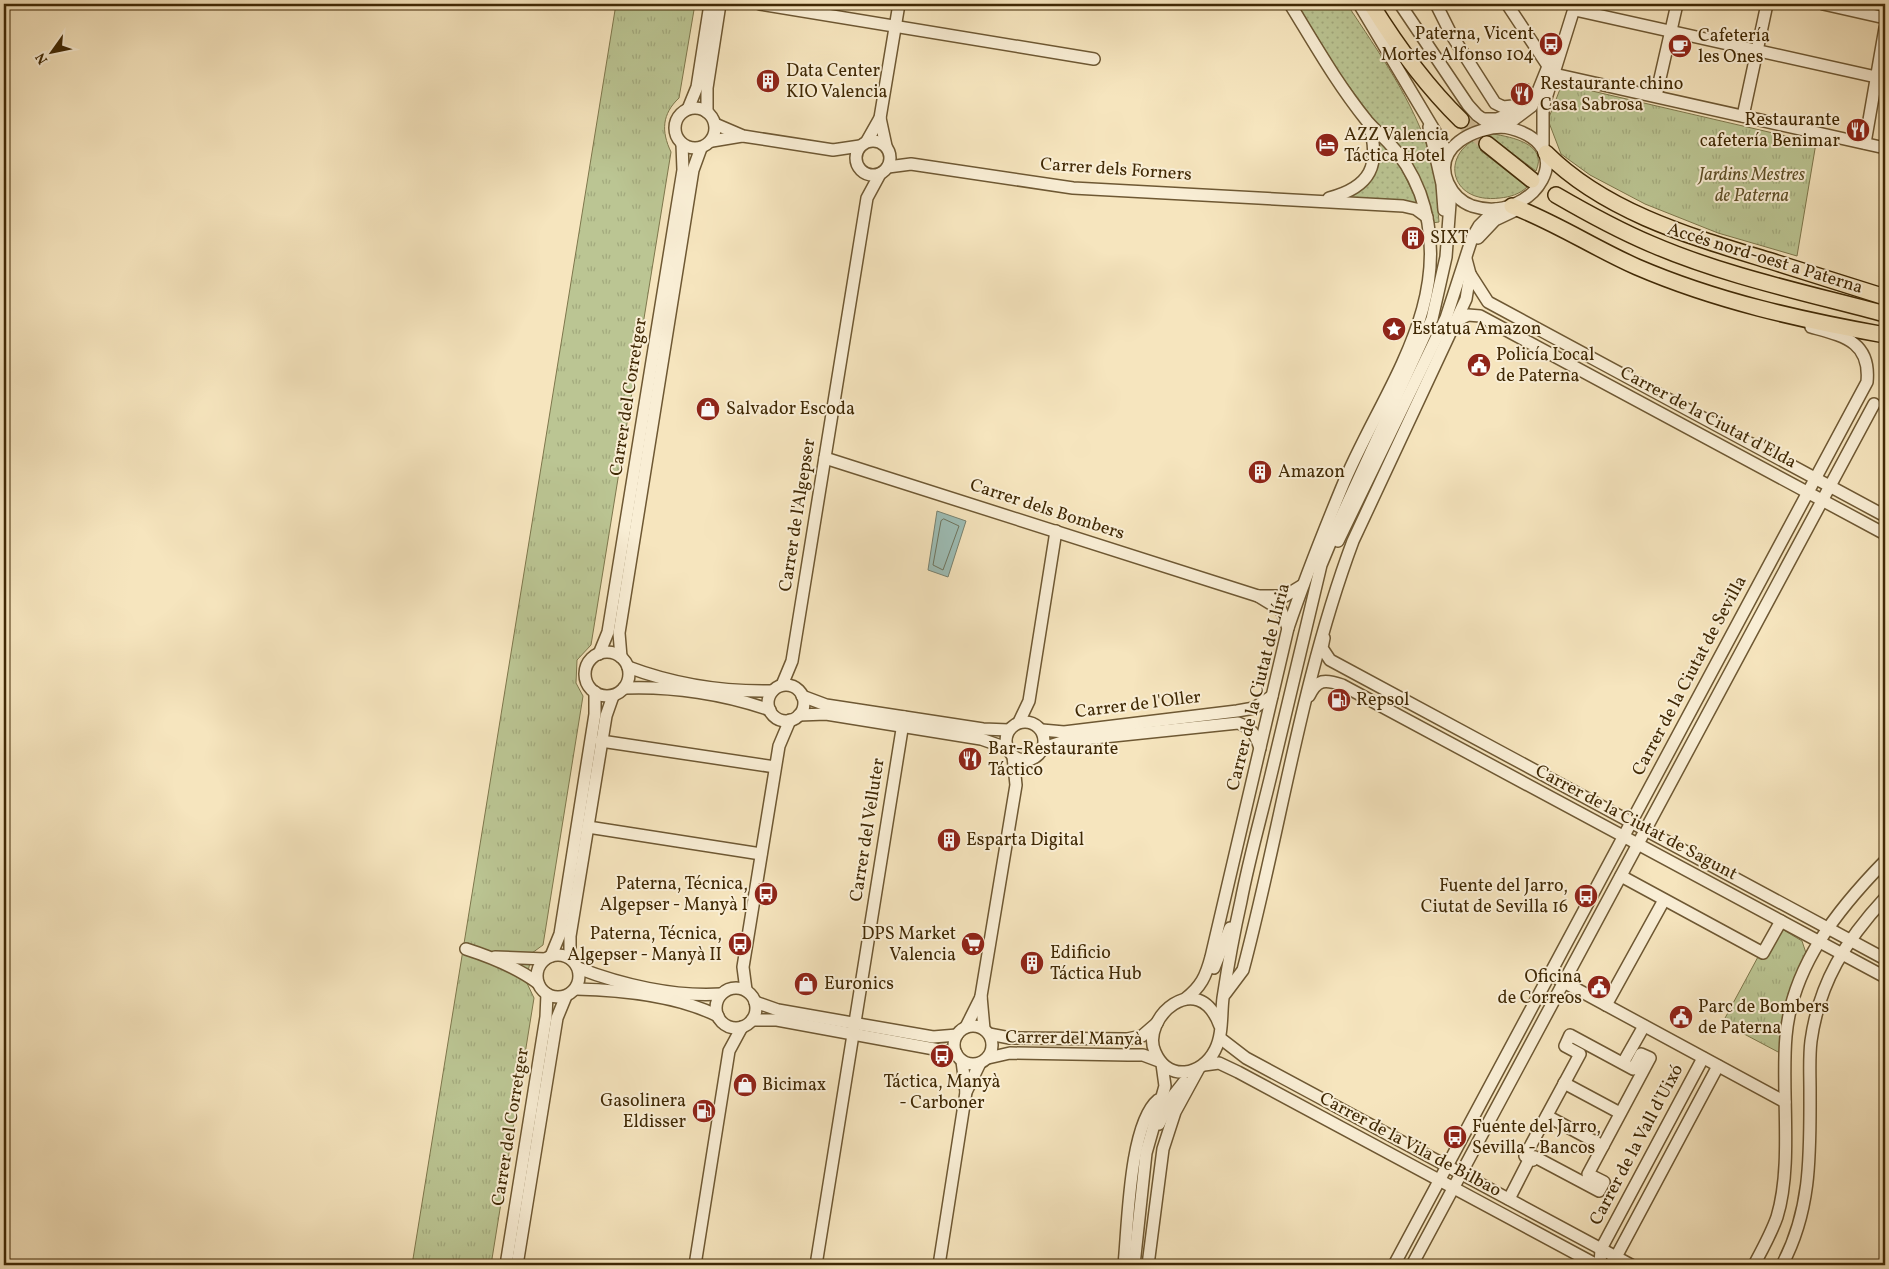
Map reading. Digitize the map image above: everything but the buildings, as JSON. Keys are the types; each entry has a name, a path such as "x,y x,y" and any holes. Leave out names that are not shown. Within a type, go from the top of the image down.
{"main road":[{"path":"1371,4 1411,65 1460,120"},
{"path":"1487,144 1532,180"},
{"path":"1544,150 1582,185 1619,206 1715,244 1885,297"},
{"name":"Accés nord-oest a Paterna","path":"1556,195 1608,225 1652,245 1706,265 1885,314"},
{"path":"1518,208 1595,248 1639,268 1723,299 1885,335"}],"street":[{"path":"688,108 697,87 710,4"},
{"path":"720,4 706,88 707,112 715,124 743,136 833,150 877,140 888,149"},
{"path":"760,4 1094,59"},
{"path":"868,198 856,157 880,118 899,4"},
{"path":"1290,4 1331,70 1368,122"},
{"path":"1359,4 1427,122 1448,153"},
{"path":"1400,4 1468,105 1483,119 1499,127 1526,133 1544,150"},
{"path":"1436,4 1451,34 1495,103 1503,106 1533,102"},
{"path":"1508,4 1551,70 1885,148"},
{"path":"1656,96 1677,4"},
{"path":"1743,116 1767,4"},
{"path":"1824,4 1885,18"},
{"path":"1466,259 1480,235 1495,220 1518,208 1542,181 1547,169 1544,150 1543,108 1551,70 1572,8 1881,78"},
{"path":"1865,143 1881,78 1885,28"},
{"path":"1518,208 1496,209 1472,206 1460,200 1451,190 1445,169 1448,153 1453,146 1466,136 1499,127 1529,110 1551,70"},
{"path":"1483,119 1507,116 1533,102"},
{"path":"707,112 698,108 688,108 680,113 675,121 675,134 682,144 691,149 701,148 712,141 743,136"},
{"path":"868,198 891,160 880,118"},
{"name":"Carrer dels Forners","path":"1320,200 1350,192 1367,176 1374,156 1372,136 1368,122"},
{"name":"Carrer de la Ciutat de Llíria","path":"1188,999 1205,979 1218,934 1288,628 1303,585 1336,506 1341,488 1421,321 1427,298 1432,256 1427,217 1420,193 1409,171 1390,144 1368,122"},
{"path":"1427,122 1442,184 1447,239"},
{"path":"712,141 715,133 715,124"},
{"name":"Carrer del Corretger","path":"599,654 608,632 613,604 683,170 682,144"},
{"name":"Carrer del Corretger","path":"621,657 621,624 694,170 701,148"},
{"name":"Carrer dels Forners","path":"888,149 911,164"},
{"path":"833,150 873,175 884,170"},
{"name":"Carrer dels Forners","path":"884,170 911,164 1073,188 1403,206 1416,209 1427,217"},
{"name":"Carrer de la Ciutat de Llíria","path":"1146,1153 1173,1096 1215,1050 1220,1038 1224,996 1241,900 1321,565 1432,319 1446,257 1451,190"},
{"name":"Carrer de l'Algepser","path":"792,661 868,198"},
{"name":"Carrer de la Ciutat de Llíria","path":"1313,600 1327,566 1446,318 1472,238 1478,226 1496,209"},
{"name":"Carrer de la Ciutat de Llíria","path":"1224,996 1243,970 1317,648 1327,615 1352,541 1466,299 1470,274 1466,259"},
{"name":"Carrer de la Ciutat d'Elda","path":"1470,274 1482,295 1495,306 1885,516"},
{"name":"Carrer de la Ciutat de Sevilla","path":"1394,1265 1867,382 1868,367 1861,350 1846,337 1723,299"},
{"path":"1487,319 1487,314 1495,306"},
{"name":"Carrer de la Ciutat d'Elda","path":"1456,321 1468,315 1487,319 1885,534"},
{"path":"1336,506 1394,400"},
{"name":"Carrer de la Ciutat de Sevilla","path":"1412,1265 1874,404"},
{"name":"Carrer dels Bombers","path":"825,458 1258,596 1281,610 1288,628"},
{"path":"1016,785 1006,736 1009,730 1019,722 1029,701 1056,531"},
{"name":"Carrer dels Bombers","path":"1258,596 1285,596 1303,585"},
{"name":"Carrer de la Ciutat de Sagunt","path":"1327,615 1322,648 1330,660 1885,959"},
{"path":"570,958 570,936 606,716 613,696 624,688 629,675 628,668 621,657 610,652 599,654 590,661 585,672 587,683 595,692 606,696 613,696"},
{"path":"779,746 773,714 768,700 792,661"},
{"path":"792,661 804,706 794,717 779,746 743,967 746,990 755,1002 778,1010 854,1028 959,1057 974,1064 984,1060"},
{"path":"628,668 656,678 745,692 777,688 799,692 826,705 981,739 1029,760 1035,758 1045,742 1029,701"},
{"name":"Carrer de la Ciutat de Sagunt","path":"1305,705 1313,687 1321,681 1329,680 1342,685 1885,977"},
{"path":"1370,700 1378,686"},
{"path":"624,688 654,687 744,701 773,714 794,717 826,714 1009,730"},
{"path":"538,983 538,970 548,957 562,924 595,714 595,692"},
{"name":"Carrer de l'Oller","path":"1043,748 1065,741 1238,717 1272,696"},
{"path":"1238,717 1255,733 1260,748"},
{"name":"Carrer de l'Oller","path":"1039,727 1064,732 1238,717"},
{"path":"1019,722 1024,721 1039,727"},
{"name":"Carrer del Velluter","path":"816,1265 904,722"},
{"path":"602,741 775,767"},
{"path":"938,1265 966,1092 992,1046 987,1032 982,996 1016,785 1029,760"},
{"path":"588,827 761,854"},
{"path":"1754,1265 1776,1217 1784,1155 1786,1034 1795,995 1818,941 1885,861"},
{"path":"1621,876 1763,953 1781,921"},
{"path":"1782,1265 1797,1232 1806,1199 1809,1165 1811,1042 1817,1013 1831,973 1841,953 1885,898"},
{"name":"Carrer de la Ciutat de Llíria","path":"1134,1265 1146,1153 1165,1086 1161,1063 1153,1044 1157,1023 1167,1008 1188,999 1204,987 1241,900"},
{"path":"1606,1005 1664,900"},
{"path":"466,949 492,957 522,972 553,997 566,996 576,989 606,990 695,1005 721,1020 729,1027 742,1027"},
{"path":"492,957 548,957 558,954 570,958 578,968 580,975 576,989"},
{"path":"729,1051 716,1004 743,967"},
{"path":"578,968 608,979 696,996 746,990"},
{"path":"1550,975 1785,1102"},
{"name":"Carrer del Corretger","path":"506,1265 546,1017 547,994"},
{"name":"Carrer del Corretger","path":"517,1265 557,1018 566,996"},
{"path":"966,1092 955,1041 957,1035 966,1027 982,996"},
{"path":"1188,999 1204,1002 1214,1011 1220,1026"},
{"path":"695,1265 729,1051 742,1027 752,1020 755,1014 755,1002"},
{"path":"752,1020 777,1020 933,1036 957,1035"},
{"name":"Carrer del Manyà","path":"987,1032 1010,1038 1127,1039 1142,1036 1157,1023"},
{"path":"966,1027 972,1026 987,1032"},
{"path":"1623,1064 1644,1026"},
{"path":"1570,1035 1623,1064 1633,1069 1641,1054 1650,1058 1588,1174 1604,1182 1599,1192 1535,1157 1533,1160 1525,1156 1580,1054 1565,1046 1570,1035"},
{"name":"Carrer de la Vila de Bilbao","path":"1220,1038 1246,1058 1631,1265"},
{"name":"Carrer del Manyà","path":"984,1060 1010,1053 1143,1055 1161,1063"},
{"name":"Carrer de la Vall d'Uixó","path":"1601,1249 1703,1058"},
{"path":"1161,1063 1170,1070 1181,1073 1199,1068"},
{"name":"Carrer de la Vila de Bilbao","path":"1199,1068 1219,1063 1238,1072 1600,1265"},
{"name":"Carrer de la Vall d'Uixó","path":"1616,1257 1718,1066"},
{"name":"Carrer de la Ciutat de Llíria","path":"1148,1265 1163,1149 1175,1112 1199,1068"},
{"path":"1564,1083 1620,1113"},
{"path":"1124,1265 1133,1174 1140,1135 1147,1114 1162,1097"},
{"path":"1547,1116 1602,1146"},
{"path":"1509,1200 1530,1158"},
{"path":"1600,1265 1601,1249"},
{"path":"1600,1265 1616,1257"}],"green space":[{"path":"616,4 695,4 679,98 669,110 665,123 666,137 671,152 591,645 577,660 576,683 583,696 543,945 532,953 526,981 534,998 491,1265 412,1265"},
{"path":"1297,4 1347,4 1395,78 1424,137 1434,174 1439,222 1432,223 1428,207 1377,124 1340,74"},
{"name":"Jardins Mestres de Paterna","path":"1562,84 1816,143 1797,256 1718,233 1645,204 1590,175 1561,154 1548,120"},
{"path":"1493,134 1526,143 1537,154 1538,162 1536,171 1491,137 1480,150 1527,187 1507,197 1481,198 1467,192 1458,183 1455,172 1456,160 1463,148 1475,139"},
{"path":"1378,138 1396,158 1418,203 1348,198 1356,192"},
{"path":"1782,929 1802,941 1806,953 1788,1002 1782,1027 1780,1053 1729,1026 1730,1024 1724,1020 1759,955"}],"water":[{"path":"937,511 966,521 948,577 928,570"}],"tunnel":[{"path":"1461,120 1487,144"},
{"path":"1532,180 1556,195"}],"place":[{"name":"Paterna, Vicent Mortes Alfonso 104","path":"1551,44"},
{"name":"Cafetería les Ones","path":"1680,46"},
{"name":"Data Center KIO Valencia","path":"768,81"},
{"name":"Restaurante chino Casa Sabrosa","path":"1522,94"},
{"name":"Restaurante cafetería Benimar","path":"1858,130"},
{"name":"AZZ Valencia Táctica Hotel","path":"1327,145"},
{"name":"SIXT","path":"1413,238"},
{"name":"Estatua Amazon","path":"1394,329"},
{"name":"Policía Local de Paterna","path":"1479,365"},
{"name":"Salvador Escoda","path":"708,409"},
{"name":"Amazon","path":"1260,472"},
{"name":"Repsol","path":"1339,700"},
{"name":"Bar-Restaurante Táctico","path":"970,759"},
{"name":"Esparta Digital","path":"949,840"},
{"name":"Paterna, Técnica, Algepser - Manyà I","path":"766,894"},
{"name":"Fuente del Jarro, Ciutat de Sevilla 16","path":"1586,896"},
{"name":"Paterna, Técnica, Algepser - Manyà II","path":"740,944"},
{"name":"DPS Market Valencia","path":"973,944"},
{"name":"Edificio Táctica Hub","path":"1032,963"},
{"name":"Euronics","path":"806,984"},
{"name":"Oficina de Correos","path":"1599,987"},
{"name":"Parc de Bombers de Paterna","path":"1681,1017"},
{"name":"Táctica, Manyà - Carboner","path":"942,1056"},
{"name":"Bicimax","path":"745,1085"},
{"name":"Gasolinera Eldisser","path":"704,1111"},
{"name":"Fuente del Jarro, Sevilla - Bancos","path":"1455,1137"}]}
